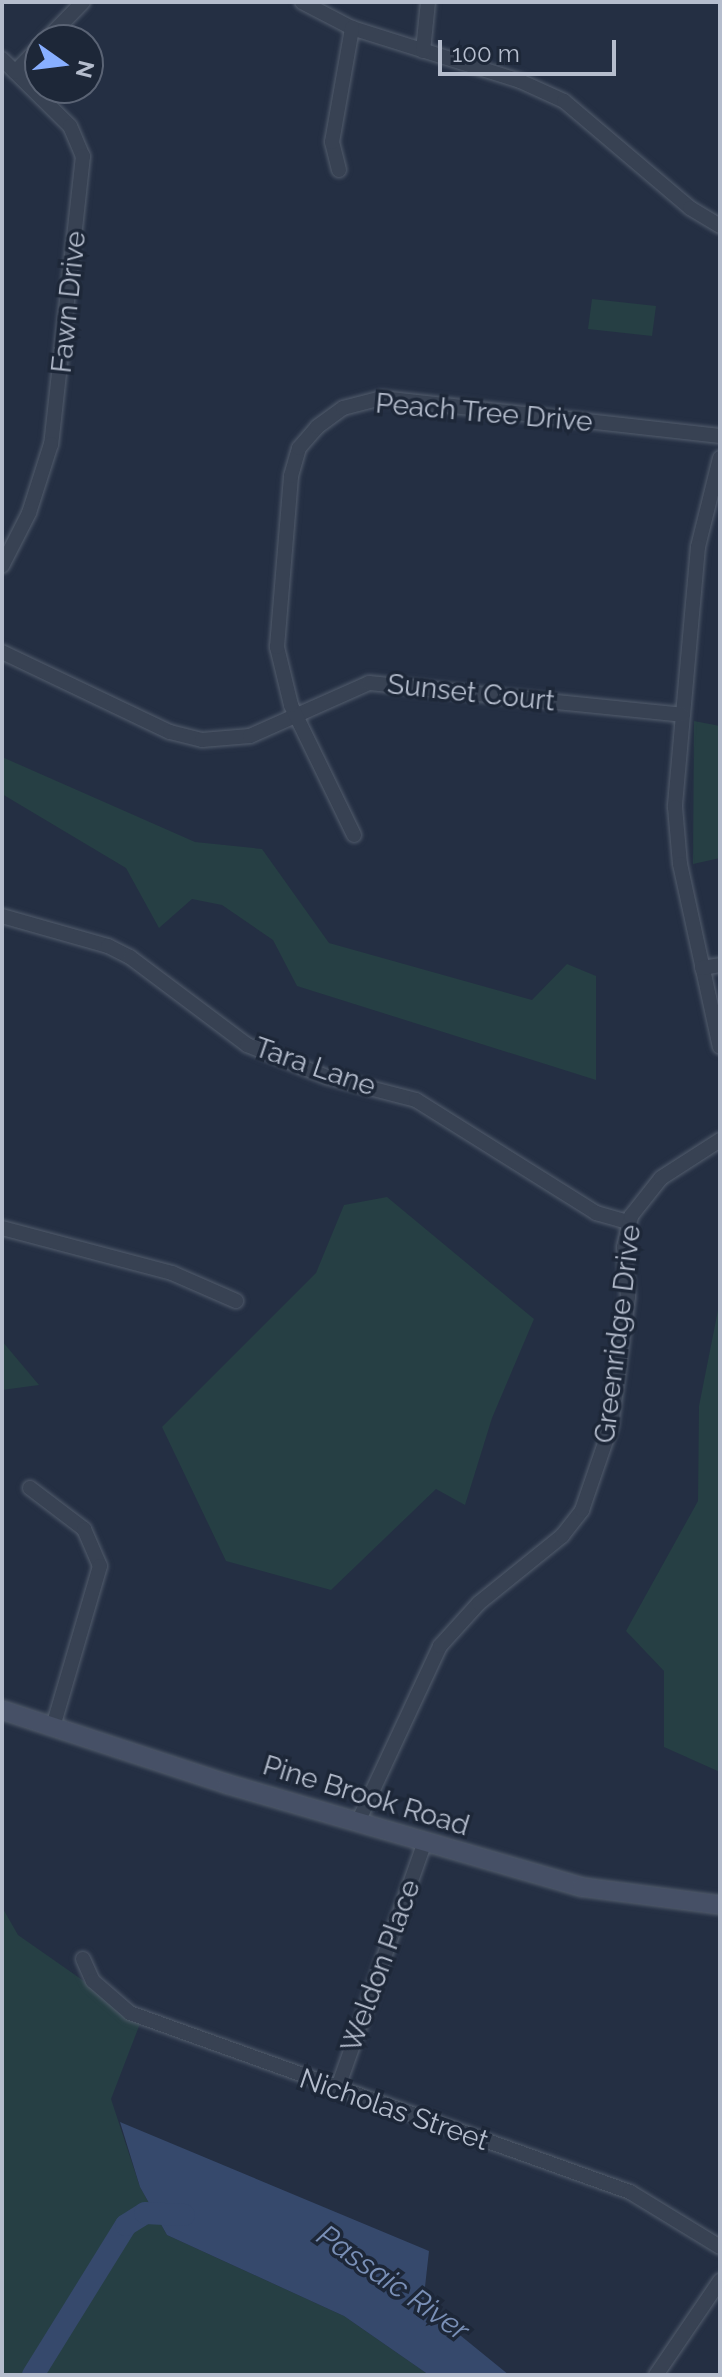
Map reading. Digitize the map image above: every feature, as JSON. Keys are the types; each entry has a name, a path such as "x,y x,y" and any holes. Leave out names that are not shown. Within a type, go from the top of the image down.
{"street":[{"path":"62,24 83,2"},
{"path":"302,2 352,28 520,81 564,101 690,208 720,226"},
{"path":"423,51 428,2"},
{"path":"339,170 332,142 352,28"},
{"name":"Fawn Drive","path":"2,59 70,126 83,156 51,444 29,513 2,566"},
{"path":"15,72 24,63"},
{"name":"Peach Tree Drive","path":"354,835 297,718 280,671 278,590 291,476 299,448 329,416 382,398 720,436"},
{"path":"720,458 698,547 682,715 677,839 720,1047"},
{"name":"Sunset Court","path":"2,652 186,737 234,740 297,718 348,689 369,683 682,715"},
{"name":"Tara Lane","path":"2,916 119,951 247,1045 327,1077 416,1100 596,1213 628,1222"},
{"path":"702,968 720,965"},
{"name":"Greenridge Drive","path":"358,1822 440,1646 479,1603 562,1536 589,1496 611,1426 628,1297 628,1222 654,1183 720,1140"},
{"path":"2,1228 172,1273 236,1301"},
{"path":"30,1488 84,1529 100,1566 53,1727"},
{"name":"Pine Brook Road","path":"2,1710 358,1822 582,1887 720,1905"},
{"name":"Weldon Place","path":"337,2090 425,1842"},
{"name":"Nicholas Street","path":"83,1959 93,1981 130,2013 337,2090 630,2192 720,2247"},
{"path":"656,2375 720,2281"}],"green space":[{"path":"592,299 656,306 652,336 588,329"},
{"path":"694,721 720,726 720,858 693,864"},
{"path":"2,757 195,842 262,849 329,943 532,1000 567,964 596,976 596,1080 297,986 273,940 222,905 192,899 159,928 126,868 2,794"},
{"path":"387,1197 534,1319 492,1418 465,1505 436,1489 331,1590 226,1561 162,1427 316,1273 344,1205"},
{"path":"720,1300 720,1772 664,1747 664,1671 626,1631 698,1501 699,1406"},
{"path":"2,1341 39,1385 2,1390"},
{"path":"2,1907 18,1935 141,2021 111,2099 140,2187 167,2235 344,2316 429,2375 2,2375"}],"water":[{"path":"120,2122 429,2251 423,2305 509,2375 429,2375 344,2316 167,2235 140,2187"}],"waterway":[{"name":"Passaic River","path":"33,2375 126,2225 145,2213 184,2215"}]}
